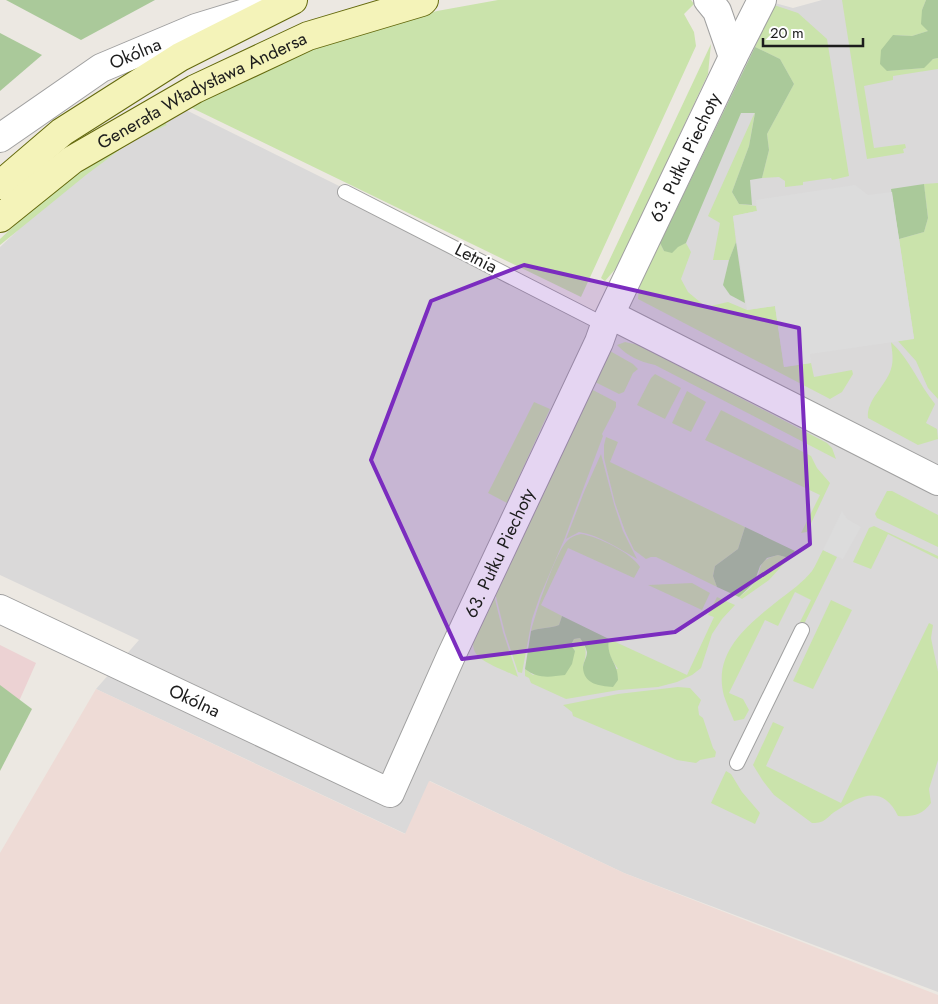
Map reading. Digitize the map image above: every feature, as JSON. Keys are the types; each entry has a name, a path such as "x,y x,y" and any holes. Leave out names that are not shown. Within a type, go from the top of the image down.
{"main road":[{"path":"0,185 62,132 157,72 180,58 293,0"},
{"name":"Generała Władysława Andersa","path":"0,218 72,160 195,89 308,36 424,0"}],"street":[{"name":"Okólna","path":"0,138 101,68 196,28 286,0"},
{"path":"708,0 717,11 733,57"},
{"name":"63. Pułku Piechoty","path":"390,792 451,656 608,320 762,0"},
{"path":"608,320 938,481"},
{"name":"Okólna","path":"0,609 390,792"}],"lane":[{"name":"Letnia","path":"345,192 608,320"},
{"path":"737,763 802,630"}],"highlighted area":[{"path":"524,265 799,328 810,544 675,632 462,659 371,460 431,301"}],"shaded area":[{"path":"764,0 793,8 822,0 938,0 938,992 624,873 430,781 406,834 96,689 139,640 0,575 0,247 48,202 102,161 186,110 603,317"},
{"path":"855,185 868,195 892,192 914,339 810,354 811,363 784,367 775,306 747,310 733,216 757,211 756,200"},
{"path":"842,511 847,519 861,527 843,559 823,550"},
{"path":"0,645 36,663 0,744"},
{"path":"96,689 405,834 429,781 624,873 938,995 938,1004 0,1004 0,853"}],"green space":[{"path":"6,0 155,0 81,40"},
{"path":"498,0 691,0 694,4 684,14 694,32 696,46 581,297 190,107 245,76 323,44 437,11"},
{"path":"842,0 926,0 922,10 928,31 912,36 893,35 887,71 923,68 933,59 938,58 938,69 893,76 893,80 864,86 874,148 905,144 904,153 867,159"},
{"path":"926,0 938,0 938,58 933,59 924,68 887,71 880,64 881,50 893,35 912,36 928,31 921,24 922,10"},
{"path":"774,5 798,13 827,39 849,176 832,180 831,178 803,182 803,185 785,187 785,181 779,177 762,178 769,150 767,134 794,84 780,59 755,47"},
{"path":"0,33 42,55 0,91"},
{"path":"711,44 708,74 618,266 605,281 601,278"},
{"path":"755,47 780,59 794,84 767,134 769,150 762,178 750,180 752,205 739,204 732,192 749,146 755,113 741,113 686,243 672,253 664,251 660,243"},
{"path":"755,112 749,146 732,192 739,204 756,206 757,211 733,216 736,242 729,260 713,260 720,223 708,216"},
{"path":"162,120 167,125 130,142 0,245 0,239 67,180 102,156"},
{"path":"938,183 938,399 928,388 916,361 898,341 914,338 899,239 924,232 928,218 924,184"},
{"path":"924,184 928,218 924,232 899,239 891,189"},
{"path":"736,242 745,303 730,295 723,285"},
{"path":"660,243 664,251 686,243 691,252 681,279 688,292 706,307 728,302 747,310 775,306 784,367 811,363 814,377 852,370 853,374 842,392 830,399 638,299 643,277"},
{"path":"625,342 639,345 827,443 832,448 836,459 655,365 634,358 617,345"},
{"path":"891,342 909,364 935,404 926,423 937,429 938,439 918,445 868,418 870,405 891,369 893,359"},
{"path":"610,351 633,364 638,369 633,373 624,392 619,394 595,382"},
{"path":"655,374 681,388 665,419 637,405"},
{"path":"591,389 616,402 616,407 602,434 603,436 564,540 540,596 532,619 522,673 518,672 505,633 495,593"},
{"path":"687,391 706,402 691,432 672,423"},
{"path":"534,402 550,409 507,503 488,493"},
{"path":"721,410 811,456 817,468 830,483 807,532 801,533 820,495 705,440"},
{"path":"606,437 618,442 610,462 745,527 738,549 715,566 713,576 717,587 656,557 646,559 634,550 615,503 604,458"},
{"path":"601,454 623,531 637,559 595,536 579,532 566,539"},
{"path":"887,491 892,491 938,515 938,547 877,518 875,514"},
{"path":"874,526 938,556 938,559 888,534 871,569 853,562 869,528"},
{"path":"745,527 795,551 789,558 778,555 767,558 760,566 754,583 739,597 717,587 713,576 715,566 738,549"},
{"path":"581,534 614,546 630,556 640,567 634,578 568,548 541,605 562,616 559,625 531,631 541,597 557,557 567,541 573,536"},
{"path":"823,550 837,557 804,624 800,622 811,600 795,592 778,626 765,620 729,693 743,699 749,710 744,719 734,721 724,696 722,680 723,665 728,652 756,618 808,575"},
{"path":"778,555 789,558 769,580 742,599 739,597 753,585 763,563 771,557"},
{"path":"692,583 710,593 702,610 648,585"},
{"path":"494,595 503,632 518,677 483,660 474,649 473,640"},
{"path":"717,597 735,605 712,634 701,668 692,675 677,682 658,687 619,690 566,699 531,683 529,678 525,676 525,669 533,675 575,651 571,645 574,639 580,638 586,651 583,666 618,669 610,655 608,648 609,639 687,675 714,617 708,615"},
{"path":"831,600 852,610 813,689 793,681"},
{"path":"562,616 609,639 609,651 616,668 618,680 613,687 598,685 586,678 583,668 587,652 580,638 574,639 571,645 575,651 572,664 565,675 539,676 525,669 531,631 559,625"},
{"path":"929,623 933,625 931,638 938,672 938,760 929,789 931,803 917,814 898,816 885,799 878,796 862,797 836,811 824,821 812,823 774,795 753,765 773,722 784,727 766,766 841,803"},
{"path":"0,685 32,709 0,771"},
{"path":"678,687 690,688 701,700 698,707 699,715 703,718 716,752 715,757 700,760 696,763 677,760 573,716 572,712 563,705 618,694"},
{"path":"726,771 731,774 742,792 760,813 755,824 711,803"}]}
